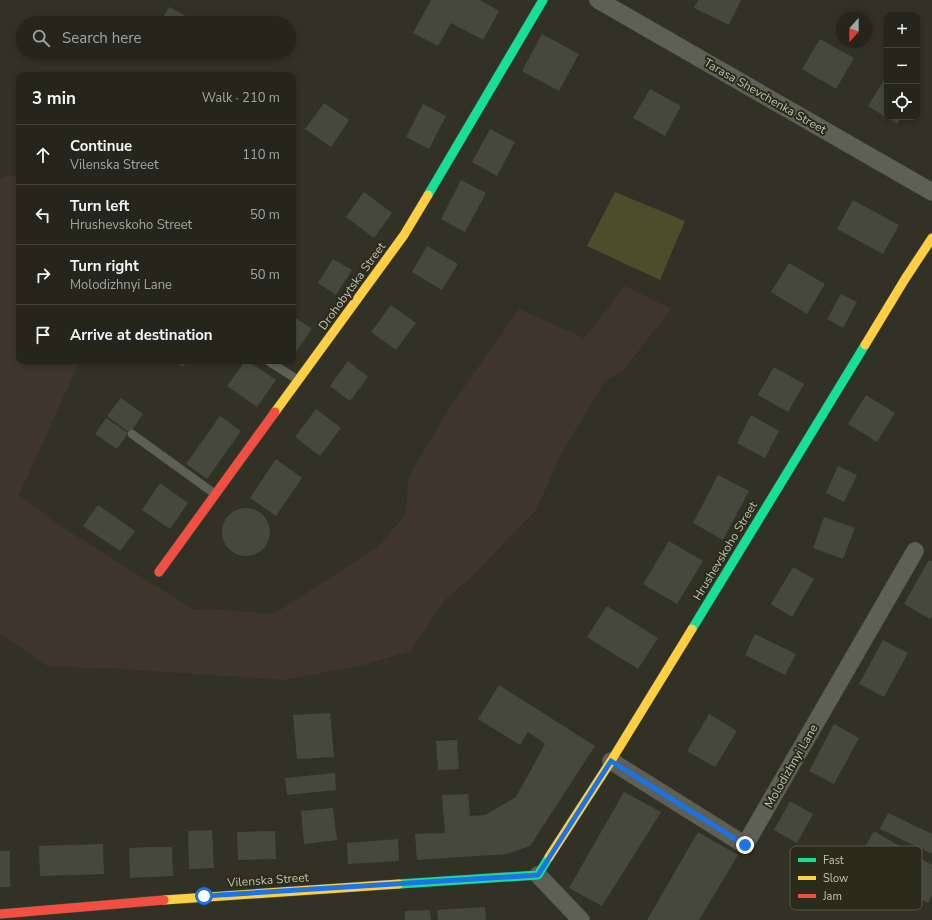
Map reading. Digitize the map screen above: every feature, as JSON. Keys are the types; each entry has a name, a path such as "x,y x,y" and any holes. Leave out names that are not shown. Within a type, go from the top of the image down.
{"street":[{"name":"Drohobytska Street","path":"159,572 404,235 543,0"},
{"name":"Tarasa Shevchenka Street","path":"598,0 932,192"},
{"name":"Hrushevskoho Street","path":"538,875 611,761 901,286 932,238"},
{"name":"Molodizhnyi Lane","path":"611,761 745,845 915,551"},
{"name":"Vilenska Street","path":"0,914 204,896 538,875"},
{"path":"538,875 570,911 581,920"}],"lane":[{"path":"272,364 298,381"},
{"path":"132,434 216,494"}],"shaded area":[{"path":"9,175 16,176 16,364 79,364 19,495 62,527 194,610 213,609 274,614 376,548 405,516 409,476 448,410 519,309 584,338 625,286 671,309 623,371 606,380 563,450 536,510 473,575 445,600 411,651 363,665 284,680 108,668 49,667 0,634 0,178"},
{"path":"615,192 685,221 660,280 587,246"}],"building":[{"path":"431,0 480,0 499,11 483,40 451,23 438,46 413,33"},
{"path":"698,0 741,0 729,25 694,8"},
{"path":"169,7 186,16 164,16"},
{"path":"542,34 579,54 559,91 522,71"},
{"path":"820,39 854,58 836,89 802,69"},
{"path":"884,80 884,116 868,106"},
{"path":"650,89 681,106 665,136 633,118"},
{"path":"324,103 349,120 331,147 305,129"},
{"path":"423,104 446,116 429,149 406,137"},
{"path":"891,120 899,120 897,124"},
{"path":"490,129 515,142 497,176 472,162"},
{"path":"461,180 486,193 465,232 441,219"},
{"path":"364,192 392,213 374,238 346,217"},
{"path":"853,200 899,225 883,254 837,229"},
{"path":"427,246 458,264 442,290 412,272"},
{"path":"333,259 352,270 336,295 318,283"},
{"path":"789,263 825,284 807,314 771,292"},
{"path":"841,294 857,302 843,328 827,319"},
{"path":"391,305 416,323 396,350 371,332"},
{"path":"296,318 312,329 296,352"},
{"path":"348,361 368,377 350,401 330,386"},
{"path":"178,364 185,364 183,367"},
{"path":"243,364 252,364 276,380 257,407 227,386"},
{"path":"774,367 804,384 788,412 758,395"},
{"path":"866,395 895,413 877,442 848,424"},
{"path":"121,398 143,414 130,433 107,416"},
{"path":"316,409 341,428 320,456 295,437"},
{"path":"751,415 779,431 765,458 737,443"},
{"path":"220,416 241,431 207,479 186,464"},
{"path":"106,418 128,433 117,449 95,434"},
{"path":"276,459 302,478 276,516 250,498"},
{"path":"838,466 857,475 844,502 826,493"},
{"path":"718,475 749,491 723,540 693,523"},
{"path":"160,483 188,503 170,529 142,510"},
{"path":"98,505 135,531 120,551 83,526"},
{"path":"246,508 255,510 263,515 268,523 270,532 268,541 263,549 255,554 246,556 237,554 229,549 224,541 222,532 224,523 229,515 237,510"},
{"path":"824,517 855,528 843,559 813,548"},
{"path":"669,541 703,561 677,604 643,584"},
{"path":"929,560 932,561 932,616 930,619 904,604"},
{"path":"793,567 814,579 792,617 771,604"},
{"path":"607,606 658,638 638,669 587,637"},
{"path":"755,634 796,654 785,675 745,655"},
{"path":"883,640 908,653 884,697 859,684"},
{"path":"499,685 595,746 530,846 507,854 417,860 415,834 445,833 442,795 468,794 470,816 485,815 516,797 545,744 528,732 520,745 478,719"},
{"path":"330,713 334,757 297,759 293,715"},
{"path":"709,714 737,731 715,767 687,751"},
{"path":"834,724 859,738 834,784 809,771"},
{"path":"457,740 459,769 438,770 436,741"},
{"path":"335,773 336,790 287,795 285,778"},
{"path":"624,792 661,812 602,906 569,888"},
{"path":"790,801 813,814 797,843 774,830"},
{"path":"333,808 337,840 304,844 301,811"},
{"path":"888,813 932,834 932,854 922,849 922,846 915,846 880,829"},
{"path":"212,830 214,868 189,869 188,831"},
{"path":"275,831 276,859 238,860 237,832"},
{"path":"874,831 900,846 865,846"},
{"path":"698,832 738,855 699,920 647,920"},
{"path":"398,839 399,861 348,864 347,843"},
{"path":"103,844 104,874 40,876 39,846"},
{"path":"172,847 173,876 130,878 129,848"},
{"path":"0,851 10,851 10,887 0,887"},
{"path":"922,859 932,865 932,896 928,903 922,900"},
{"path":"485,907 486,920 438,920 437,910"},
{"path":"430,910 431,920 405,920 405,911"}],"traffic: fast":[{"path":"428,195 543,0"},
{"path":"692,629 865,345"},
{"path":"399,884 538,875 549,857"}],"traffic: slow":[{"path":"275,412 404,235 428,195"},
{"path":"865,345 932,238"},
{"path":"549,857 611,761 692,629"},
{"path":"164,900 399,884"}],"traffic: jam":[{"path":"159,572 275,412"},
{"path":"0,914 164,900"}],"route":[{"path":"204,896 538,875 611,761 745,845"}]}
